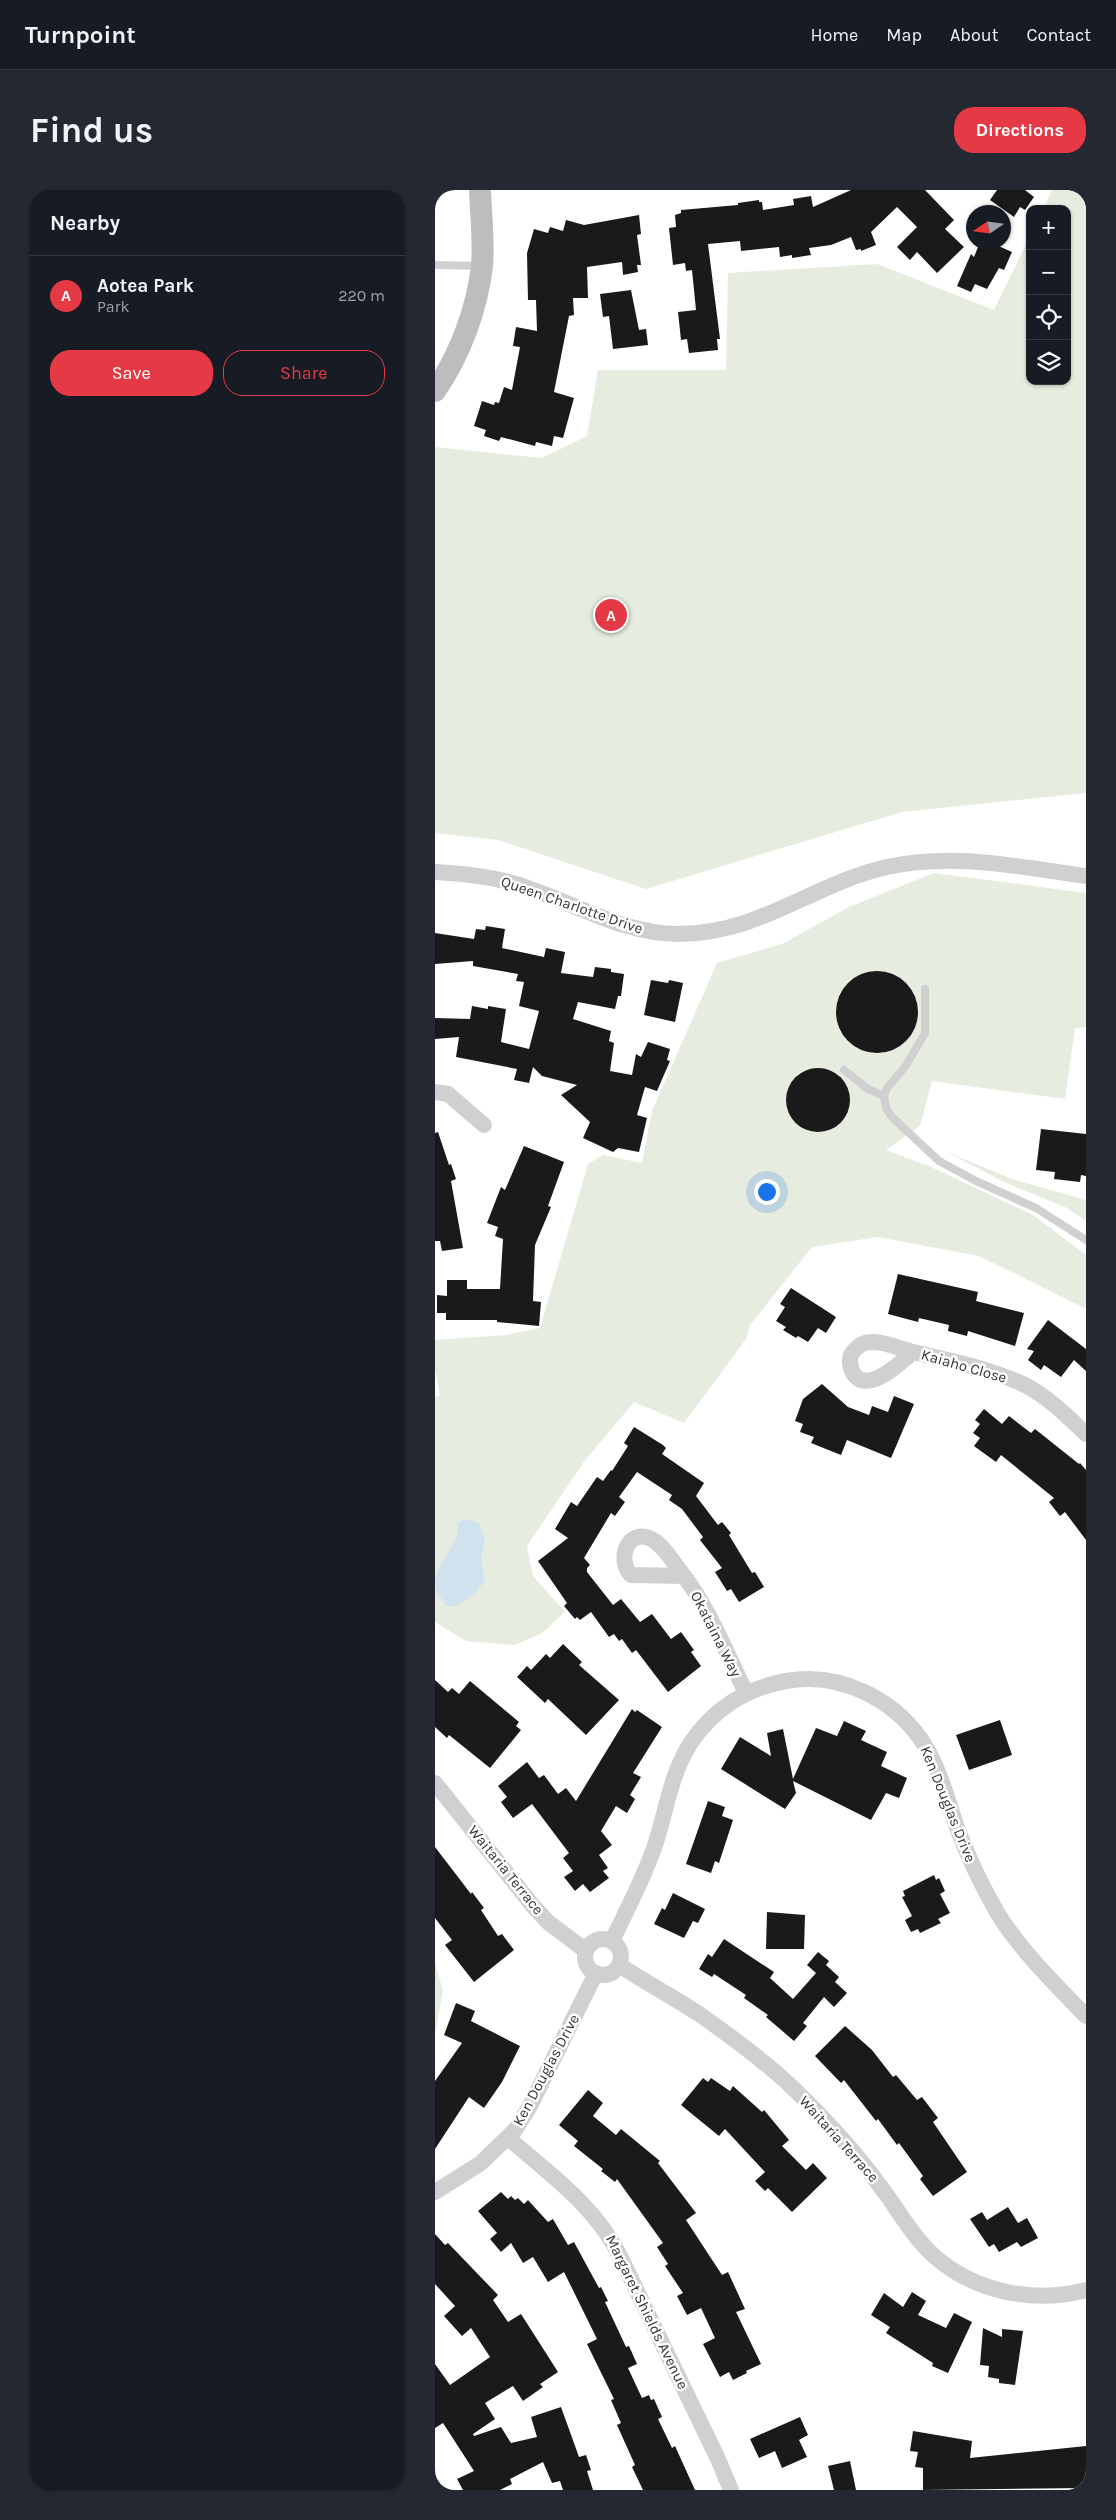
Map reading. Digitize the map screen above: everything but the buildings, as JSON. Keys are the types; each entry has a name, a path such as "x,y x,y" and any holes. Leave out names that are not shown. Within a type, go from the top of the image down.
{"street":[{"path":"435,391 451,364 462,340 472,310 482,266 480,190"},
{"name":"Queen Charlotte Drive","path":"435,872 488,877 525,887 601,918 633,928 679,934 721,930 745,924 770,915 849,879 885,867 919,861 943,859 973,861 1086,876"},
{"path":"435,1092 448,1094 484,1126"},
{"name":"Kaiaho Close","path":"913,1352 979,1367 1011,1379 1046,1398 1086,1434"},
{"name":"Okataina Way","path":"684,1576 711,1620 746,1693"},
{"name":"Ken Douglas Drive","path":"612,1941 654,1849 677,1771 689,1746 713,1717 746,1693 790,1680 825,1680 858,1689 875,1697 903,1718 928,1750 973,1865 1000,1916 1027,1953 1086,2016"},
{"name":"Waitaria Terrace","path":"435,1782 533,1906 549,1923 585,1950"},
{"path":"597,1940 612,1941 621,1954 619,1965 607,1974 596,1973 587,1965 585,1950 597,1940"},
{"name":"Waitaria Terrace","path":"619,1965 699,2014 793,2088 841,2137 916,2236 933,2255 955,2271 977,2283 1000,2291 1026,2295 1052,2296 1086,2290"},
{"name":"Ken Douglas Drive","path":"435,2192 481,2163 508,2138 530,2106 596,1973"},
{"name":"Margaret Shields Avenue","path":"508,2138 587,2207 608,2232 719,2459 731,2490"}],"lane":[{"path":"435,265 482,266"},
{"path":"925,989 925,1033 905,1067 887,1088 884,1096 886,1108 892,1117 939,1161 976,1181 1036,1208 1086,1240"},
{"path":"844,1070 868,1089 884,1096"}],"shaded area":[{"path":"1052,190 1086,190 1086,793 902,812 646,889 498,840 435,833 435,447 542,458 587,436 598,370 726,370 728,273 877,264 994,310 1026,244 1026,385 1071,385 1071,205 1045,205"},
{"path":"934,873 1086,893 1086,1027 1075,1028 1065,1099 932,1081 920,1126 886,1150 931,1167 1033,1215 1086,1255 1086,1309 979,1256 878,1237 812,1247 750,1325 746,1339 684,1423 634,1402 583,1463 527,1546 533,1576 565,1612 542,1633 515,1645 466,1641 435,1622 435,1397 440,1396 435,1369 435,1340 506,1335 540,1328 588,1164 603,1155 642,1163 652,1111 717,963 782,944 849,907"},
{"path":"947,1152 1012,1179 1086,1200 1086,1221 1067,1208 1004,1182"},
{"path":"435,1963 443,1991 435,2033"}],"water":[{"path":"463,1520 475,1521 480,1525 485,1540 481,1558 485,1581 473,1595 463,1602 457,1605 446,1606 436,1590 435,1578 457,1538 458,1523"}],"place":[{"name":"Aotea Park","path":"611,615"}]}
